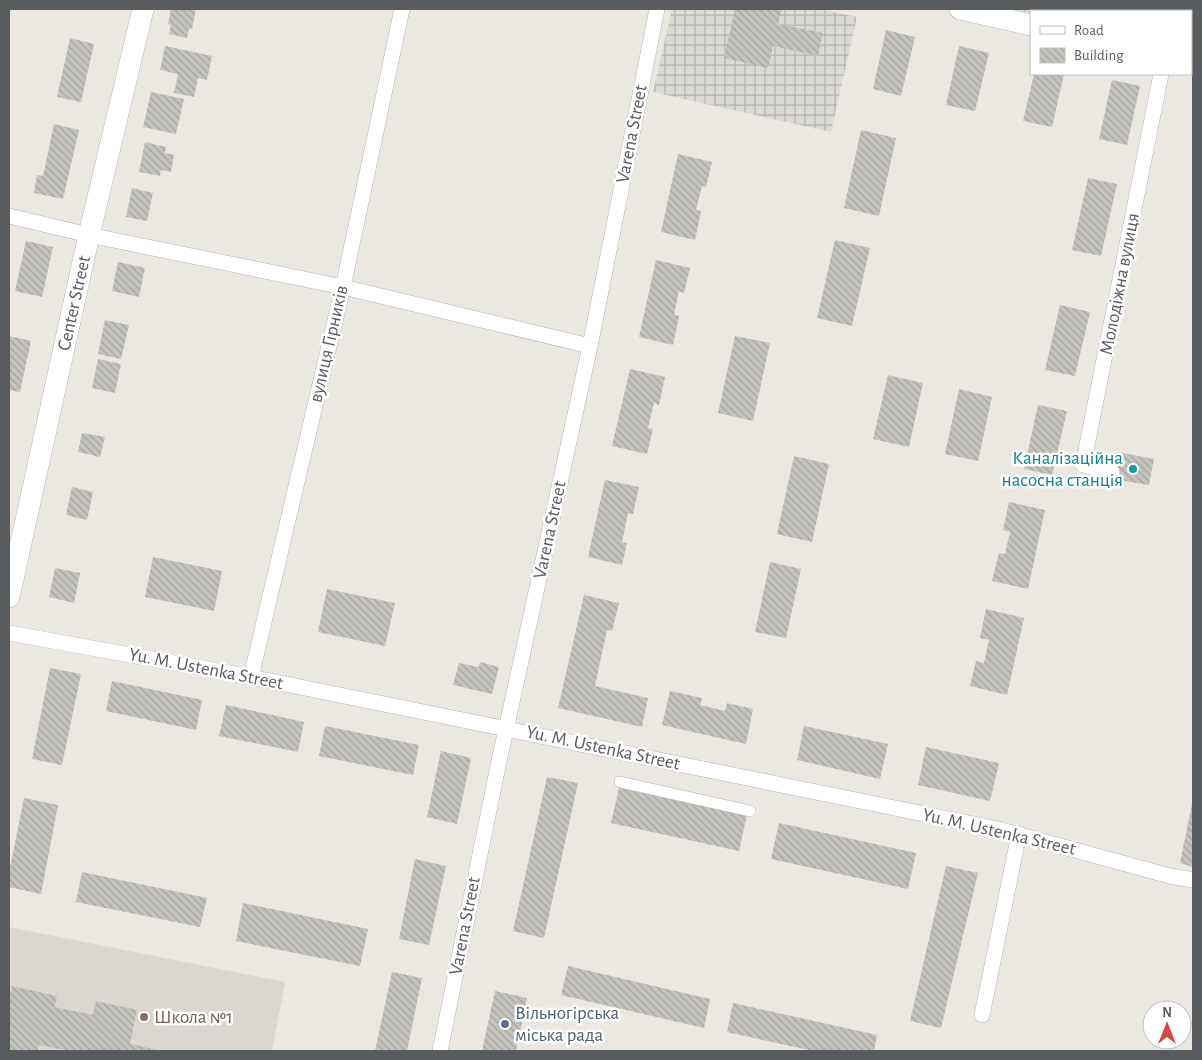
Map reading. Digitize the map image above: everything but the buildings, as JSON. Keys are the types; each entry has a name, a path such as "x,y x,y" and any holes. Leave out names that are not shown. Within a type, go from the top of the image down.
{"main road":[{"name":"Center Street","path":"9,597 89,235 143,9"},
{"path":"960,9 1030,25"}],"street":[{"name":"вулиця Гірників","path":"251,677 343,287 402,9"},
{"name":"Varena Street","path":"440,1051 506,728 590,346 656,9"},
{"name":"Молодіжна вулиця","path":"1112,472 1083,466 1161,75"},
{"path":"9,216 89,235 343,287 590,346"},
{"name":"Yu. M. Ustenka Street","path":"9,633 251,677 1019,834 1170,876 1193,880"},
{"path":"620,782 750,811"},
{"path":"982,1015 1019,834"}],"shaded area":[{"path":"672,9 820,9 857,17 831,132 653,92"},
{"path":"1010,9 1193,9 1193,50 1192,10 1030,10 1030,13"},
{"name":"Школа №1","path":"9,927 285,982 272,1051 9,1051"}],"place":[{"name":"Каналізаційна насосна станція","path":"1133,469"},
{"name":"Школа №1","path":"144,1017"},
{"name":"Вільногірська міська рада","path":"505,1024"}]}
